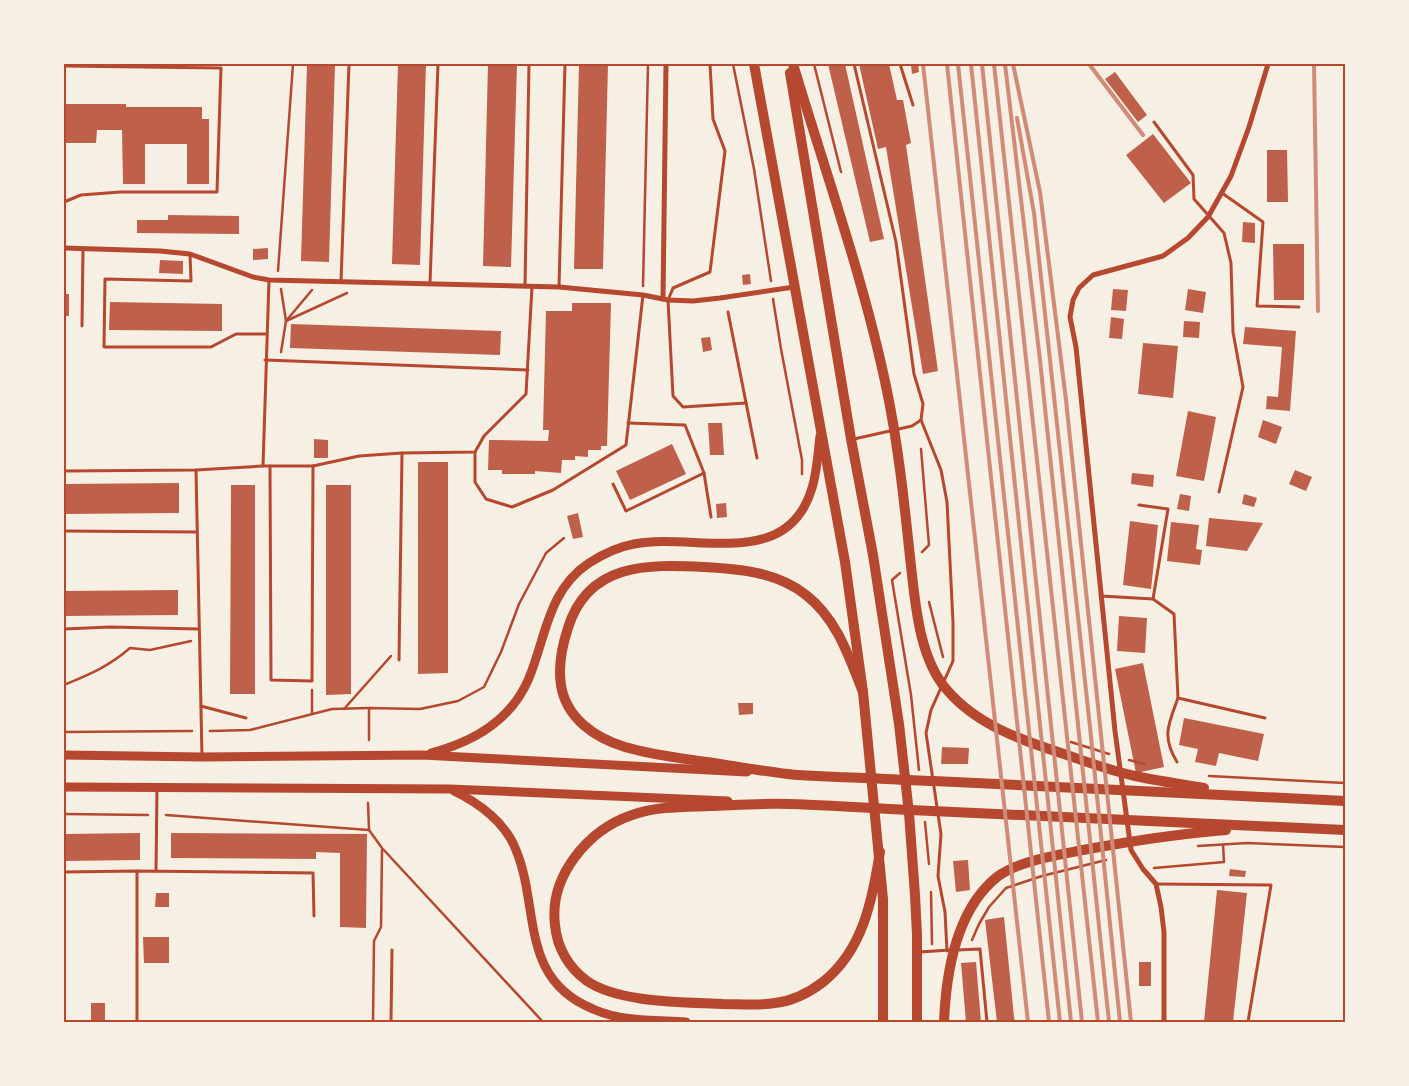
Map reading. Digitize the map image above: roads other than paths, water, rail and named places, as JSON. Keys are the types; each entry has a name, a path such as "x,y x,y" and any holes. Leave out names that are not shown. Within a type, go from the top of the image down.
{"main road":[{"path":"754,64 845,562 864,692 883,899 883,1022"},
{"path":"788,64 851,439 873,556 899,724 910,822 915,895 917,1022"},
{"path":"792,64 857,270 873,329 895,433 916,607 928,659 942,685 957,701 984,722 1033,744 1134,776 1245,796"},
{"path":"422,755 468,741 493,725 508,710 528,680 555,601 574,575 594,560 617,548 652,542 749,543 774,536 788,527 804,507 812,488 820,431"},
{"path":"790,774 651,753 624,747 591,730 577,720 568,707 561,685 561,653 570,619 578,604 591,590 605,580 620,572 637,567 657,565 693,566 744,570 763,574 796,588 809,597 827,616 843,642 864,692"},
{"path":"64,756 422,755 1345,801"},
{"path":"64,787 450,788 1345,830"},
{"path":"450,788 480,806 496,821 513,843 520,862 538,948 544,964 559,987 580,1003 610,1015 686,1022"},
{"path":"787,804 663,808 634,814 598,834 576,856 556,895 554,918 556,934 568,962 574,970 595,986 636,998 679,1002 760,1005 792,999 823,982 836,969 856,940 864,924 874,889 880,852"},
{"path":"944,1022 947,980 955,946 977,900 1000,875 1030,862 1054,855 1170,835 1264,826"}],"street":[{"path":"665,300 666,64"},
{"path":"1164,1022 1164,932 1161,907 1156,884 1142,869 1131,850 1115,731 1076,346 1070,317 1073,300 1079,288 1093,276 1163,256 1188,238 1208,217 1231,176 1249,127 1268,64"},
{"path":"64,248 160,251 190,254 253,277 269,280 559,287 643,295 665,300 711,299 794,287"}],"lane":[{"path":"341,281 349,64"},
{"path":"430,284 438,64"},
{"path":"525,286 529,64"},
{"path":"559,287 564,64"},
{"path":"710,64 713,119 725,151 710,272 673,288 665,300 673,396 682,407 746,403"},
{"path":"854,64 896,242 914,374 923,404 921,420 941,470 947,502 954,622 953,661 931,710 926,733 941,834 938,876 945,912 947,950"},
{"path":"900,64 913,105"},
{"path":"64,66 221,66 217,192 120,192 81,195 64,202"},
{"path":"1154,122 1194,175 1194,199 1224,233 1231,264 1233,332 1243,387 1219,492"},
{"path":"1221,193 1264,222 1257,306 1299,307"},
{"path":"82,326 83,249"},
{"path":"190,254 191,281 105,280 104,346 210,348 236,334 266,334"},
{"path":"264,466 265,360 269,280"},
{"path":"532,286 526,394 484,436 475,452 475,482 486,499 512,507 553,490 626,445 643,295"},
{"path":"728,312 757,458"},
{"path":"265,360 528,370"},
{"path":"851,439 912,426 921,420"},
{"path":"628,423 685,425 704,473 711,517"},
{"path":"64,471 196,470 264,466 314,466 359,456 402,453 475,452"},
{"path":"399,660 402,453"},
{"path":"270,466 271,680 312,681 314,466"},
{"path":"196,470 202,757"},
{"path":"613,484 626,511 704,473"},
{"path":"1139,505 1168,509 1153,599"},
{"path":"64,532 197,532"},
{"path":"1102,596 1153,599 1174,614 1178,698 1167,727 1167,743 1177,762"},
{"path":"64,628 198,629"},
{"path":"1178,698 1265,718"},
{"path":"201,706 246,718"},
{"path":"156,871 158,787"},
{"path":"137,871 137,1022"},
{"path":"64,872 313,873 314,916"},
{"path":"1156,884 1271,885 1248,1022"},
{"path":"917,952 980,949 987,1022"},
{"path":"390,1022 392,950"}],"railway":[{"path":"923,64 1028,1022"},
{"path":"947,64 1049,1022"},
{"path":"958,64 1060,1022"},
{"path":"971,64 1071,1022"},
{"path":"982,64 1082,1022"},
{"path":"994,64 1098,1022"},
{"path":"1005,64 1040,360 1109,1022"},
{"path":"1013,64 1040,192 1066,400 1131,1022"},
{"path":"1089,64 1143,135"},
{"path":"1314,64 1318,311"},
{"path":"1017,118 1034,213 1120,1022"}]}
